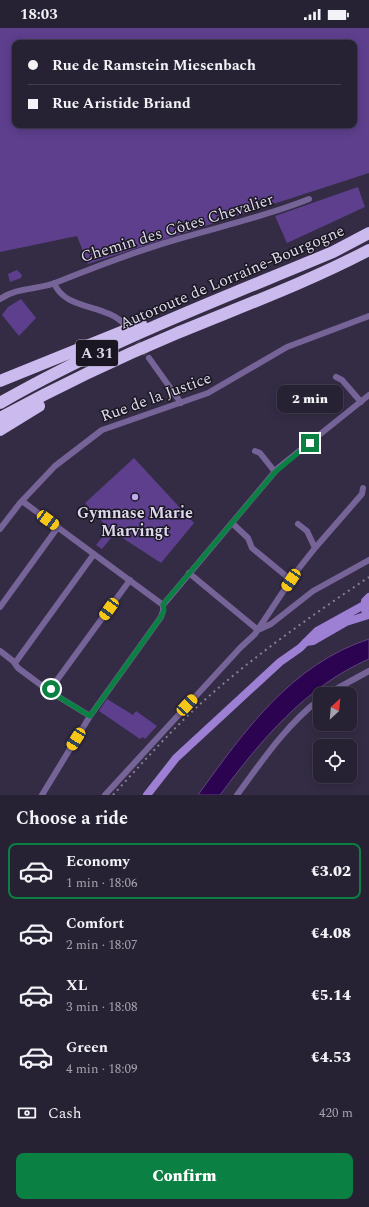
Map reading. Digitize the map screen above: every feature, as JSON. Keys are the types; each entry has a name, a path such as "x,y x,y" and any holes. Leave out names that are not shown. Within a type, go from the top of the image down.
{"highway":[{"name":"Autoroute de Lorraine-Bourgogne","path":"0,403 84,359 333,252 369,233"},
{"name":"Autoroute de Lorraine-Bourgogne","path":"0,418 65,383 103,365 262,299 369,250"},
{"path":"0,381 164,315 198,309"},
{"path":"0,430 76,385 103,365"}],"main road":[{"path":"147,795 176,758 280,662 306,642 309,637 317,631 364,606 369,597"},
{"path":"306,642 313,641 346,622 368,615 364,606"}],"street":[{"name":"Chemin des Côtes Chevalier","path":"0,299 20,289 54,283 89,269 175,240 279,210 309,199"},
{"path":"54,283 62,295 69,300 111,314 125,325"},
{"name":"Rue de la Justice","path":"0,528 22,501 55,466 95,434 112,425 181,403 218,388 287,347 369,316"},
{"path":"149,358 181,403"},
{"path":"336,377 342,380 361,402"},
{"path":"42,795 90,716 161,617 164,610 163,605 275,472 369,395"},
{"path":"255,450 260,453 275,472"},
{"path":"105,795 258,630 291,580 315,548 362,494 363,488"},
{"path":"22,501 163,605"},
{"path":"232,523 248,538 252,548 291,580"},
{"path":"298,524 307,531 315,548"},
{"path":"0,607 58,527"},
{"path":"15,663 94,554"},
{"path":"258,630 271,624 313,591 369,560"},
{"path":"190,573 258,630"},
{"path":"49,691 130,580"},
{"path":"0,651 15,663 18,668 49,691 90,716"},
{"path":"340,687 369,671"},
{"path":"236,795 276,743 297,719 313,705"}],"shaded area":[{"path":"0,28 369,28 369,173 88,264 77,236 0,252"},
{"path":"358,187 365,207 287,243 275,216"},
{"path":"17,270 22,275 21,278 10,282 8,274"},
{"path":"21,299 36,318 19,336 2,315 8,307"},
{"path":"134,458 194,523 161,563 115,533 102,549 96,545 109,529 85,503"},
{"path":"369,639 369,659 320,687 313,687 313,693 268,735 220,795 198,795 233,747 272,702 293,682 316,665 341,650"},
{"path":"107,699 133,715 136,711 157,726 145,739 143,737 140,739 99,711"}],"tunnel":[{"path":"132,335 149,358"}],"railway":[{"path":"113,795 159,744 208,697 287,634 369,577"}],"place":[{"name":"Gymnase Marie Marvingt","path":"135,497"}],"route":[{"path":"51,689 49,691 90,716 163,614 163,605 165,602 278,468 310,443"}]}
